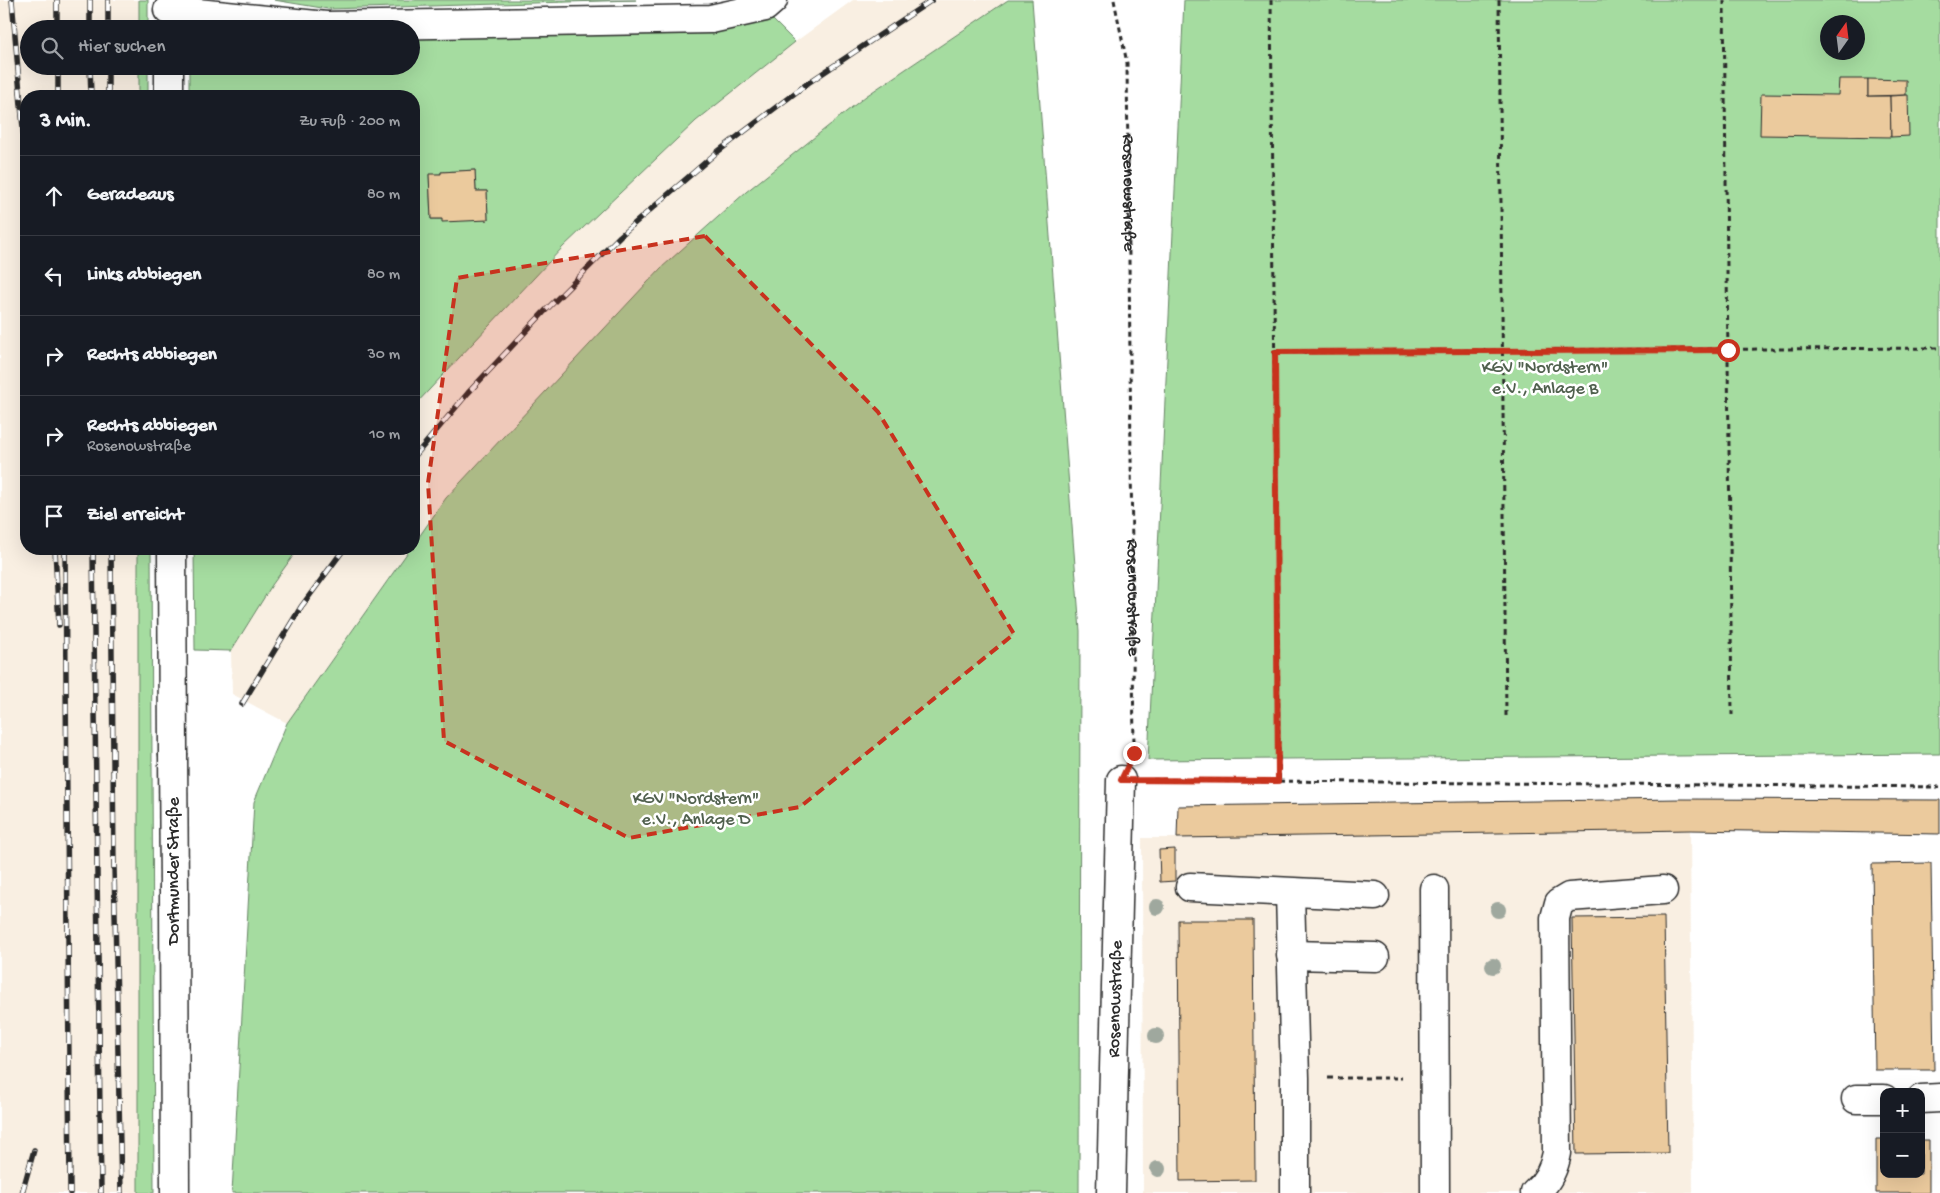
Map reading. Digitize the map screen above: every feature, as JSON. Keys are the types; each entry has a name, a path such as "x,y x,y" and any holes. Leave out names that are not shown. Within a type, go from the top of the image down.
{"street":[{"path":"420,24 711,19 765,7 773,0"},
{"path":"168,13 258,20"},
{"path":"169,75 169,90"},
{"name":"Dortmunder Straße","path":"172,555 175,1193"},
{"name":"Rosenowstraße","path":"1111,1193 1121,780"},
{"path":"1190,888 1375,896"},
{"path":"1434,890 1436,1193"},
{"path":"1535,1193 1549,1178 1557,1153 1555,918 1559,903 1569,897 1663,890"},
{"path":"1290,893 1295,1078 1295,1193"},
{"path":"1292,955 1375,957"},
{"path":"1925,1098 1940,1098"},
{"path":"1856,1099 1880,1099"}],"path":[{"name":"Rosenowstraße","path":"1114,0 1127,63 1134,743 1134,753 1121,780"},
{"path":"1272,0 1278,781"},
{"path":"1498,0 1506,716"},
{"path":"1724,0 1732,715"},
{"path":"1275,352 1940,348"},
{"path":"1121,780 1940,787"},
{"path":"1295,1078 1435,1078"}],"highlighted area":[{"path":"705,236 878,412 1014,634 800,807 629,838 444,741 428,483 457,278"}],"shaded area":[{"path":"0,0 148,0 148,20 20,20 20,75 148,75 148,90 20,90 20,555 151,555 154,1193 0,1193"},
{"path":"853,0 1008,0 866,96 661,268 446,498 420,535 420,400 563,247 696,121 795,42"},
{"path":"294,555 406,555 287,723 232,694 231,651 272,585"},
{"path":"1690,830 1693,1193 1143,1193 1142,838"}],"green space":[{"path":"139,0 148,0 148,20 139,20"},
{"path":"274,0 636,0 328,9"},
{"name":"KGV \"Nordstern\" e.V., Anlage D","path":"1008,0 1032,0 1080,631 1079,1193 232,1193 254,802 287,723 406,555 420,555 420,535 446,498 661,268 746,192 866,96"},
{"name":"KGV \"Nordstern\" e.V., Anlage B","path":"1184,0 1940,0 1940,754 1148,760"},
{"path":"773,20 795,42 696,121 563,247 420,400 420,90 189,90 189,75 420,75 420,29","holes":["475,170 476,191 487,191 488,220 431,219 429,175 441,174 441,172"]},
{"path":"139,75 148,75 148,90 139,90"},
{"path":"138,555 151,555 154,1193 138,1193"},
{"path":"194,555 294,555 272,585 231,651 195,650"}],"building":[{"path":"1839,79 1868,79 1868,96 1890,96 1891,137 1760,135 1761,94 1838,95"},
{"path":"1868,79 1906,80 1906,95 1868,96"},
{"path":"1908,95 1909,136 1891,137 1890,96"},
{"path":"475,170 476,191 487,191 488,220 442,222 442,219 431,219 429,174"},
{"path":"1681,799 1940,800 1940,834 1690,830 1177,838 1178,806"},
{"path":"1175,849 1175,881 1160,882 1159,850"},
{"path":"1931,863 1934,1070 1875,1070 1872,864"},
{"path":"1664,917 1668,1153 1576,1154 1572,918"},
{"path":"1178,920 1253,920 1255,1180 1180,1181"},
{"path":"1876,1139 1880,1139 1880,1178 1925,1178 1925,1140 1929,1140 1929,1193 1876,1193"}],"railway":[{"path":"12,0 20,93"},
{"path":"57,0 57,20"},
{"path":"90,0 90,20"},
{"path":"108,0 108,20"},
{"path":"420,450 468,393 543,313 620,236 716,153 808,83 932,0"},
{"path":"58,75 58,90"},
{"path":"90,75 91,90"},
{"path":"108,75 108,90"},
{"path":"55,555 59,625"},
{"path":"65,555 70,1193"},
{"path":"93,555 101,1193"},
{"path":"111,555 114,866 121,1193"},
{"path":"242,704 301,607 340,555"},
{"path":"22,1193 34,1150"}],"route":[{"path":"1134,753 1121,780 1278,781 1275,352 1728,350"}]}
